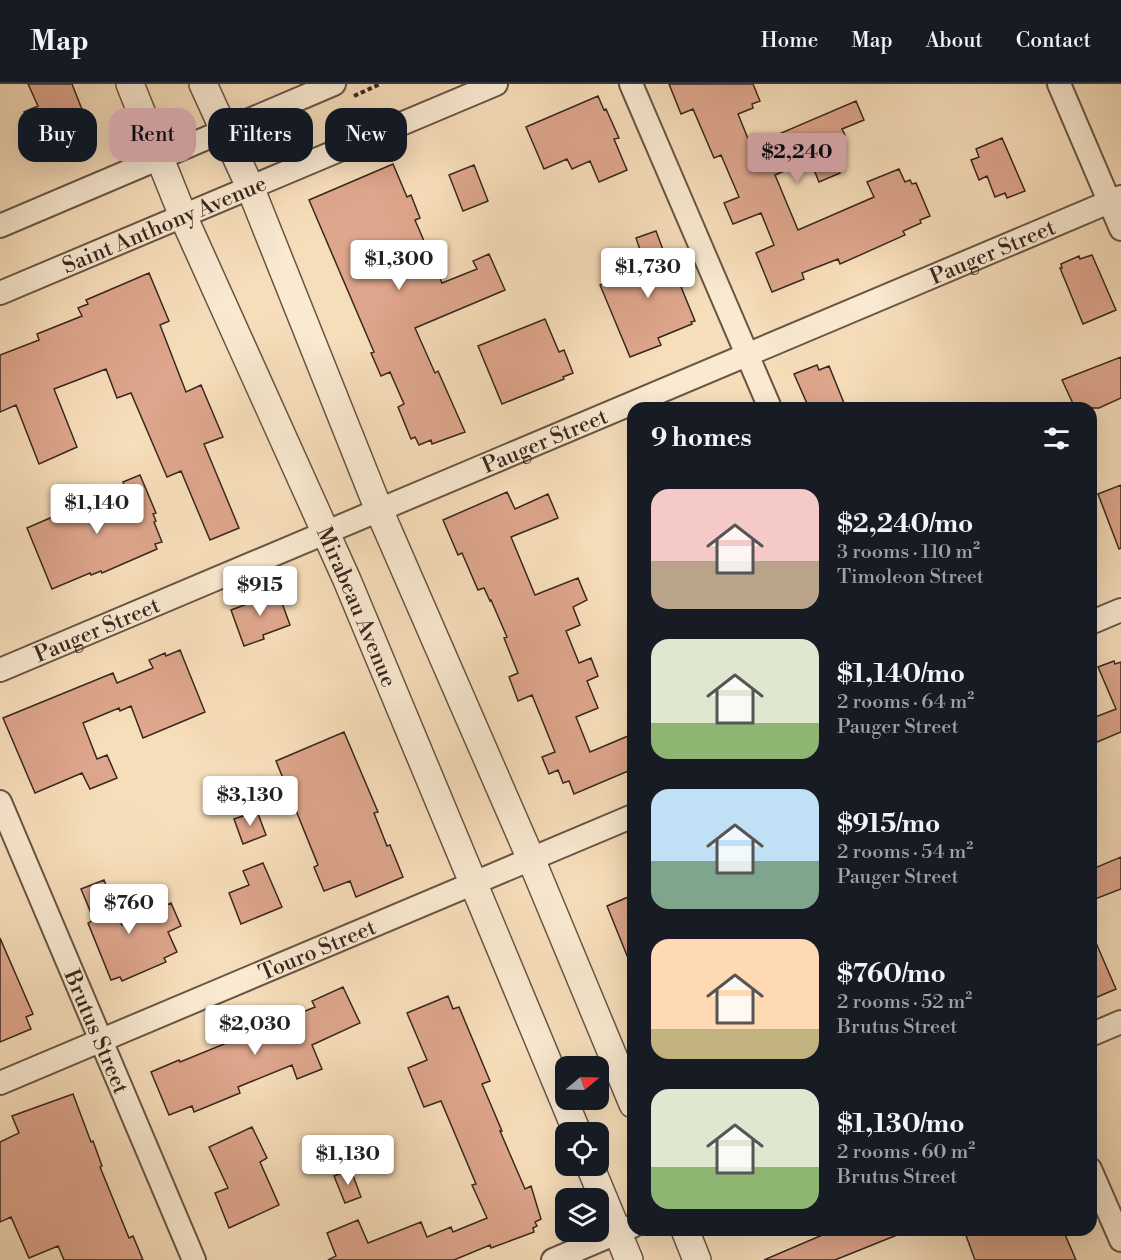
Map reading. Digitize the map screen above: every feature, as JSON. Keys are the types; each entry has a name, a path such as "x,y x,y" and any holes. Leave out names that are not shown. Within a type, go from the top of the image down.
{"street":[{"name":"Mirabeau Avenue","path":"130,84 139,108"},
{"path":"202,84 214,108"},
{"path":"276,108 334,84"},
{"name":"Saint Anthony Avenue","path":"0,293 496,84"},
{"path":"632,84 768,402"},
{"path":"1059,84 1115,200 1121,229"},
{"path":"0,226 150,162"},
{"name":"Mirabeau Avenue","path":"161,162 326,532 573,1122"},
{"path":"239,162 379,510 531,859 627,1090"},
{"name":"Pauger Street","path":"636,402 1115,200"},
{"name":"Pauger Street","path":"0,670 627,406"},
{"path":"1097,620 1121,610"},
{"name":"Brutus Street","path":"0,802 194,1260"},
{"name":"Touro Street","path":"0,1083 627,819"},
{"path":"1097,1032 1121,1022"},
{"path":"596,1176 625,1229 629,1260"},
{"path":"1097,1185 1121,1240"},
{"path":"553,1260 625,1229"},
{"path":"687,1236 697,1260"}],"building":[{"path":"28,84 72,84 81,108 33,108 38,106"},
{"path":"669,84 753,84 760,101 752,104 753,108 738,114 751,146 856,101 864,120 842,129 845,135 827,143 840,173 819,182 810,160 775,175 798,230 874,197 867,182 899,169 905,182 910,180 912,184 916,183 930,216 903,231 905,235 840,264 838,259 802,273 804,279 772,292 756,253 774,245 761,213 733,224 724,203 739,197 721,155 714,158 693,109 681,114"},
{"path":"598,96 619,138 614,139 627,170 599,182 590,161 572,169 567,159 544,169 526,127"},
{"path":"1002,138 1025,191 1007,198 1005,193 995,197 987,176 979,180 971,160 979,157 976,149"},
{"path":"393,164 407,197 411,195 420,218 415,220 442,283 477,269 473,261 489,254 505,290 415,328 435,373 438,371 465,432 432,444 431,440 419,445 415,437 411,439 398,407 404,404 390,372 381,376 371,353 374,352 309,200"},
{"path":"474,165 488,201 463,211 449,175"},
{"path":"656,231 669,266 672,265 695,321 658,338 661,345 630,357 600,285 609,281 608,279 645,264 636,238"},
{"path":"1092,255 1116,310 1083,324 1060,268 1062,268 1061,264 1079,256 1080,259"},
{"path":"149,273 169,321 160,325 186,392 201,385 223,437 204,444 239,528 210,540 181,471 167,477 131,393 117,398 106,369 54,389 77,447 39,464 16,405 0,412 0,355 39,340 37,334 82,316 78,308 88,304 86,300"},
{"path":"545,319 559,352 564,350 573,373 563,377 564,379 502,404 478,346"},
{"path":"1121,357 1121,398 1099,408 1097,408 1097,402 1072,402 1062,380"},
{"path":"817,365 819,370 829,366 844,402 806,402 794,374"},
{"path":"140,475 156,513 153,514 156,521 154,522 162,542 155,544 157,549 102,573 101,571 91,575 90,573 52,589 27,528 64,512 63,508 90,496 93,503 126,490 123,482"},
{"path":"1121,485 1121,548 1119,549 1098,494"},
{"path":"507,492 515,509 548,494 558,518 511,537 535,595 578,578 587,600 573,607 580,625 566,631 579,663 591,658 598,676 587,681 598,708 576,717 590,752 627,737 627,772 574,794 569,781 563,783 558,770 549,774 542,757 555,752 532,695 518,701 509,677 518,673 504,638 507,637 491,600 484,588 478,590 462,553 458,555 443,520"},
{"path":"277,589 290,625 263,635 264,639 244,646 231,610 247,604 246,600"},
{"path":"180,650 205,712 143,738 131,706 120,711 119,708 83,723 97,759 107,755 117,778 90,789 82,773 35,793 3,718 113,673 117,683 153,668 149,660"},
{"path":"1114,661 1115,664 1121,662 1121,732 1097,742 1097,716 1116,709 1098,667"},
{"path":"344,732 378,812 374,813 387,846 390,845 403,877 356,897 350,881 324,891 314,867 318,865 276,761"},
{"path":"257,811 266,835 243,844 234,819"},
{"path":"1121,857 1121,889 1097,898 1097,867"},
{"path":"263,863 282,907 241,924 229,893 249,885 243,871"},
{"path":"104,880 122,925 171,903 181,926 168,932 177,952 164,958 166,962 122,981 120,977 111,980 88,923 94,920 81,889"},
{"path":"627,898 627,956 607,906"},
{"path":"0,938 33,1014 26,1017 31,1029 0,1042"},
{"path":"1097,945 1116,989 1097,997"},
{"path":"343,987 360,1023 312,1045 322,1069 297,1079 292,1065 238,1087 240,1093 194,1112 192,1106 169,1115 151,1072 315,1007 312,1001"},
{"path":"448,996 453,1009 459,1007 490,1081 482,1084 525,1189 531,1186 541,1219 535,1222 537,1226 533,1228 534,1232 491,1248 490,1245 454,1260 328,1260 336,1256 327,1233 358,1220 368,1243 421,1222 427,1237 451,1227 453,1232 487,1218 472,1185 476,1184 441,1101 424,1107 408,1068 427,1060 407,1013"},
{"path":"73,1094 129,1238 133,1236 143,1260 64,1260 58,1246 29,1258 11,1217 0,1222 0,1142 19,1133 12,1116"},
{"path":"252,1127 267,1158 260,1162 279,1205 229,1228 215,1193 228,1188 209,1147"},
{"path":"351,1170 361,1197 345,1203 334,1176"},
{"path":"820,1236 895,1236 835,1260 764,1260"},
{"path":"966,1236 1066,1236 1076,1260 975,1260"}]}
